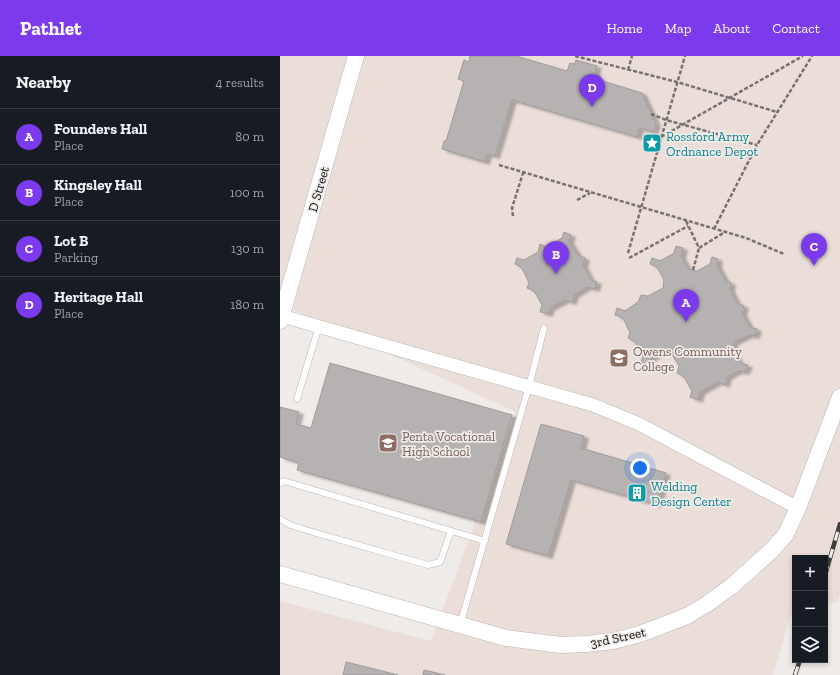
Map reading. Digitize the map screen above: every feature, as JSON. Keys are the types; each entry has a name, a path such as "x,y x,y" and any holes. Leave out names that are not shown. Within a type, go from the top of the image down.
{"street":[{"name":"D Street","path":"281,318 356,56"},
{"path":"281,318 319,326 593,405 639,424 798,508"},
{"name":"3rd Street","path":"280,574 506,638 561,645 612,641 640,634 687,616 707,604 732,586 773,549 786,534 798,508 840,397"}],"lane":[{"path":"297,399 319,326"},
{"path":"460,625 529,386 544,328"},
{"path":"280,483 284,481 485,541"},
{"path":"280,519 290,525 428,565 440,562 451,531"}],"path":[{"path":"575,56 677,82 777,112"},
{"path":"628,70 632,56"},
{"path":"628,253 640,207 685,56"},
{"path":"661,137 803,56"},
{"path":"714,229 757,145 812,56"},
{"path":"651,114 666,120 757,145"},
{"path":"499,166 746,238 784,254"},
{"path":"513,216 512,208 523,173"},
{"path":"577,200 591,192"},
{"path":"686,220 699,248 693,270"},
{"path":"628,258 688,226"},
{"path":"699,248 726,232"}],"shaded area":[{"name":"Owens Community College","path":"280,56 840,56 840,595 837,602 828,604 828,555 792,555 792,614 773,675 280,675 280,601 431,641 516,412 280,304"}],"building":[{"path":"470,56 516,56 567,71 570,63 575,64 576,60 597,66 595,72 599,80 642,93 656,124 653,132 639,128 637,137 512,100 495,156 487,154 485,162 442,149 444,141 446,141 464,81 458,79 464,60 469,62"},
{"path":"564,232 571,235 569,241 578,255 585,258 583,265 591,280 597,282 595,289 587,287 574,295 572,302 565,300 550,308 548,314 540,312 542,305 534,291 527,288 529,283 522,268 515,264 517,258 524,260 538,252 540,244 547,247 562,238"},
{"path":"676,246 683,248 681,256 688,269 697,271 710,264 712,257 718,259 717,265 725,280 731,283 730,289 737,303 744,306 742,313 750,327 757,329 755,336 749,335 734,342 732,349 740,363 748,365 745,372 738,371 727,377 725,385 718,382 700,392 698,400 690,397 692,391 684,377 677,373 679,366 671,353 664,350 650,359 649,366 641,363 643,356 635,342 628,338 630,333 623,318 615,315 617,308 625,311 638,302 641,295 648,296 663,288 664,280 657,267 650,264 652,258 660,261 674,253"},
{"path":"330,363 512,415 481,522 297,470 299,463 280,457 280,407 299,412 296,424 311,428"},
{"name":"Welding Design Center","path":"541,424 584,436 581,448 666,473 657,505 571,480 548,556 506,544"},
{"path":"346,662 398,675 343,675"},
{"path":"424,670 445,675 423,675"}],"railway":[{"path":"828,565 840,524"},
{"path":"795,675 799,663"}],"place":[{"name":"Heritage Hall","path":"592,107"},
{"name":"Rossford Army Ordnance Depot","path":"652,143"},
{"name":"Lot B","path":"814,266"},
{"name":"Kingsley Hall","path":"556,274"},
{"name":"Founders Hall","path":"686,322"},
{"name":"Owens Community College","path":"619,358"},
{"name":"Penta Vocational High School","path":"388,443"},
{"name":"Welding Design Center","path":"637,493"}]}
